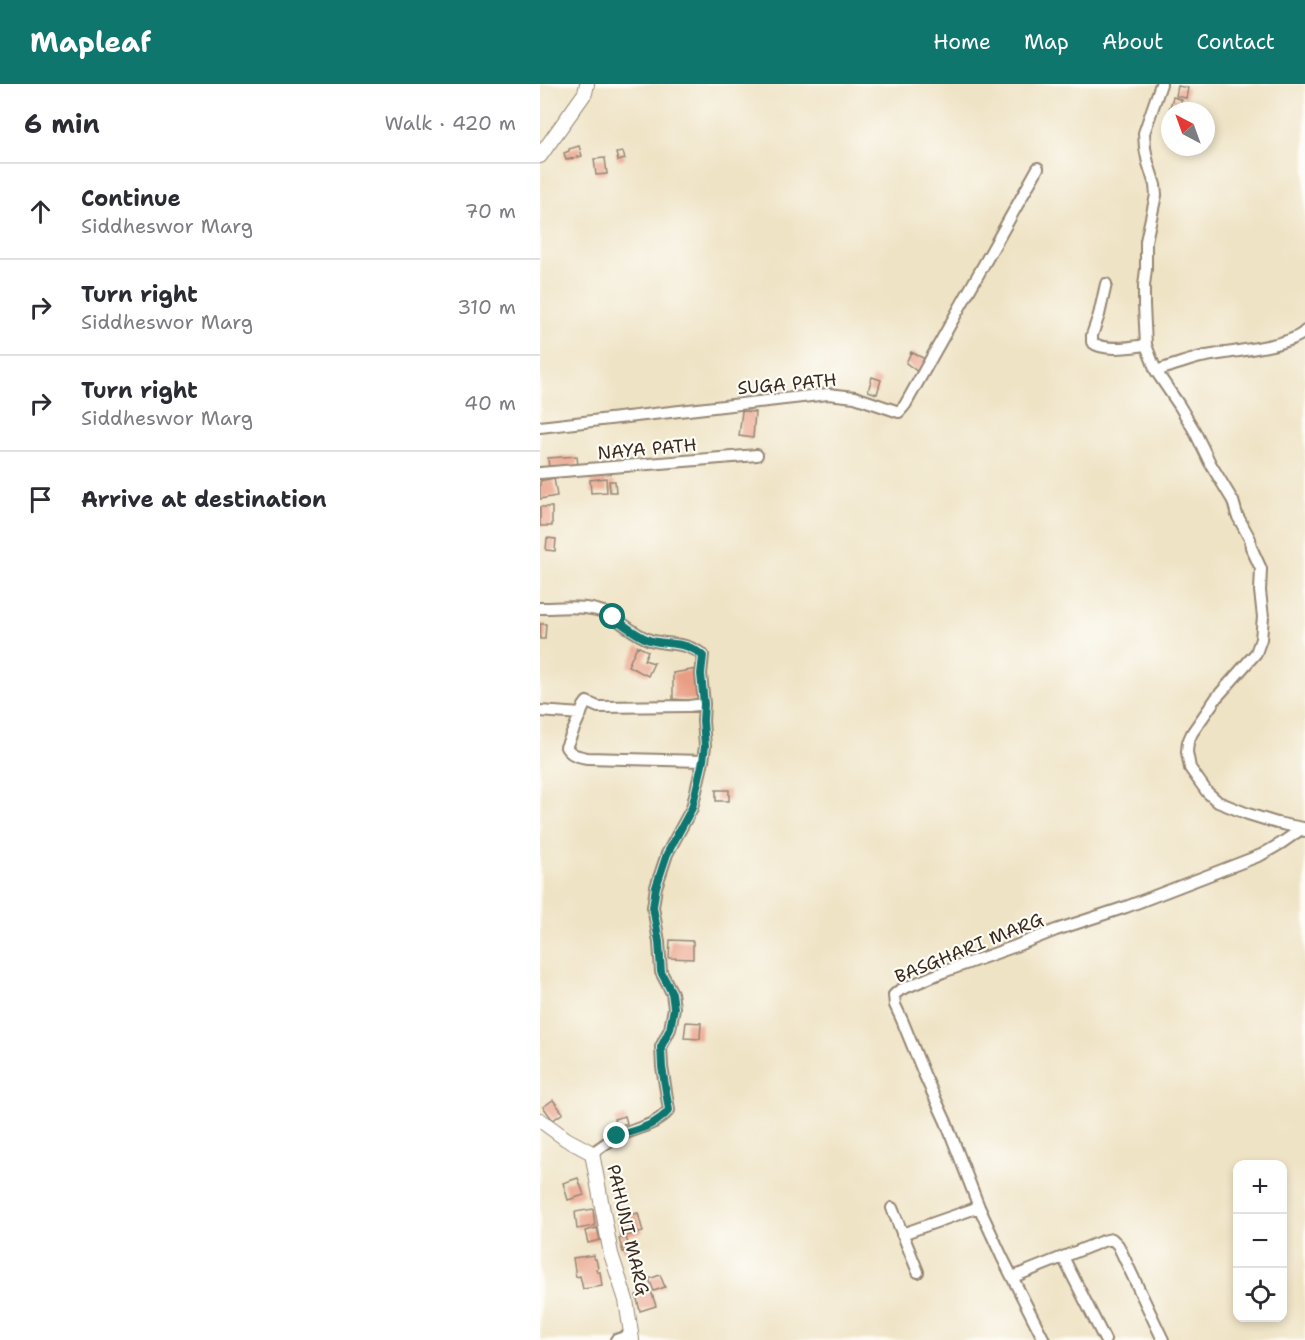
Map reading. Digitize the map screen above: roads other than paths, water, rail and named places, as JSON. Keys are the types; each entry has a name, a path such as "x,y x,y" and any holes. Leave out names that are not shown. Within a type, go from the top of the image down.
{"street":[{"path":"540,156 585,93 587,84"},
{"path":"1161,84 1144,133 1156,195 1146,241 1144,286 1146,345 1156,371 1194,430 1210,463 1233,501 1250,539 1251,547 1261,569 1260,591 1263,616 1261,639 1256,653 1217,697 1192,733 1187,752 1190,768 1207,792 1218,802 1257,817 1304,829"},
{"name":"SUGA PATH","path":"540,427 828,394 855,397 898,412 905,405 1038,168"},
{"path":"1106,284 1092,342 1099,347 1146,345"},
{"path":"1156,371 1203,357 1270,345 1300,336 1305,331"},
{"name":"NAYA PATH","path":"540,473 757,455"},
{"path":"540,608 593,609 604,612 650,640 694,648 703,656 701,674 705,746 703,761 692,808 667,854 656,887 653,907 661,972 672,993 674,1008 670,1029 661,1047 669,1110 663,1117 647,1126 617,1136 592,1153"},
{"path":"703,761 587,758 575,756 566,747 587,702 598,707 704,704"},
{"path":"540,711 580,714"},
{"name":"BASGHARI MARG","path":"1044,1340 979,1207 895,1005 894,995 900,990 943,972 1126,907 1261,855 1304,829"},
{"name":"PAHUNI MARG","path":"540,1120 566,1139 592,1153 611,1254 626,1300 632,1338"},
{"path":"902,1234 979,1207"},
{"path":"892,1208 918,1272"},
{"path":"1013,1277 1112,1239 1118,1245 1163,1340"},
{"path":"1063,1257 1105,1340"},
{"path":"616,1340 632,1338"}]}
